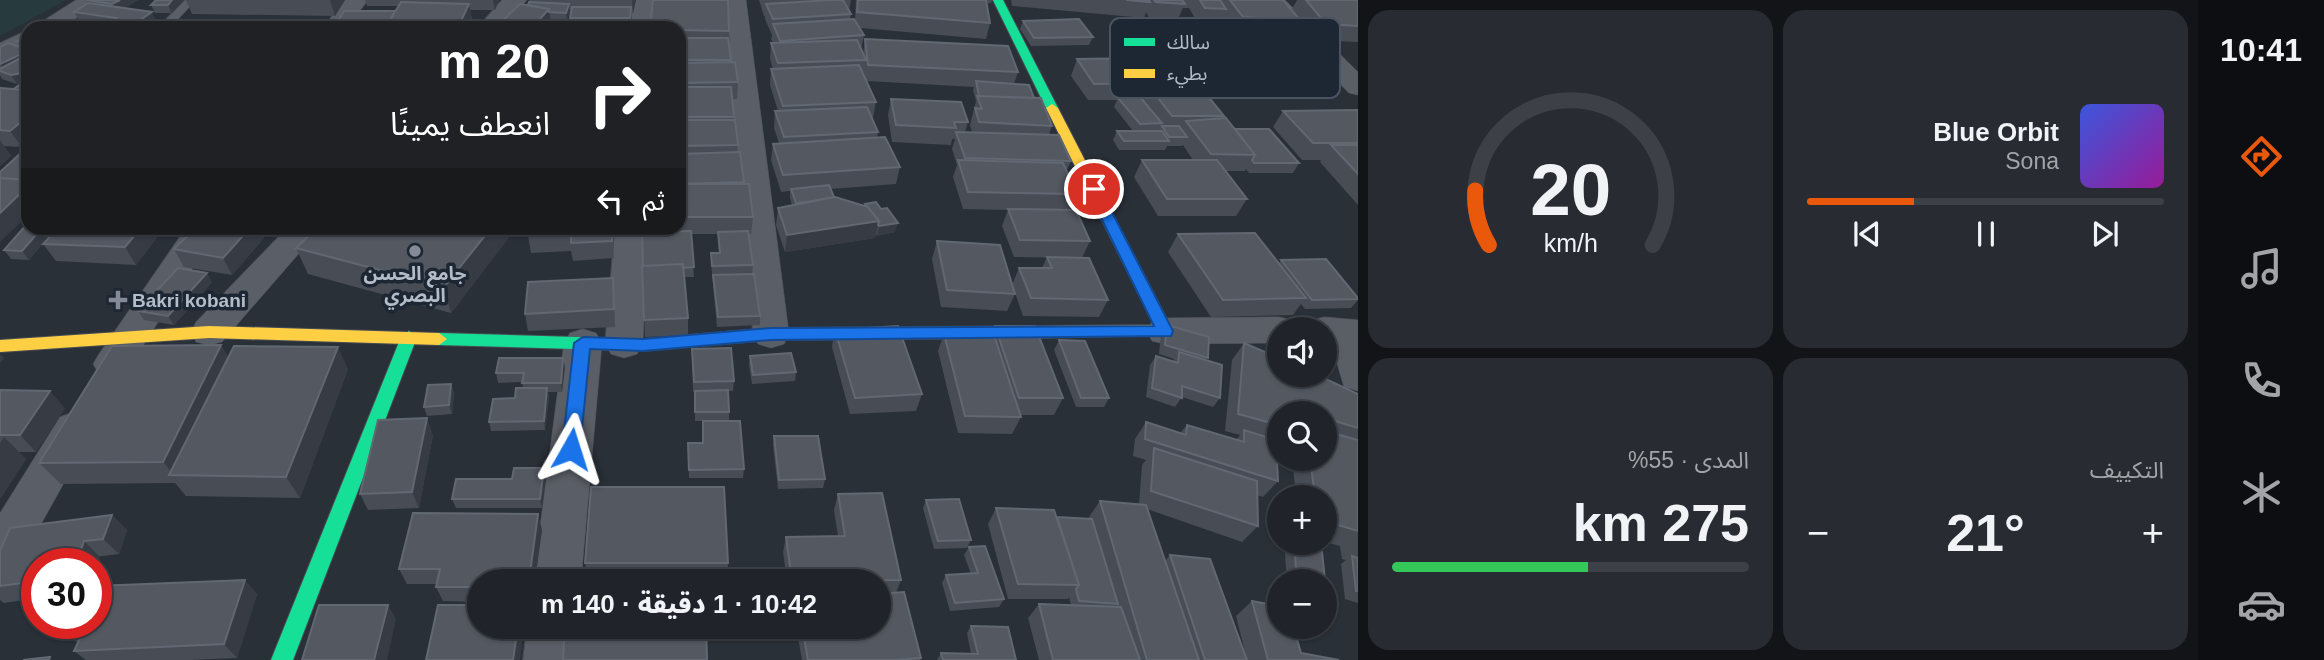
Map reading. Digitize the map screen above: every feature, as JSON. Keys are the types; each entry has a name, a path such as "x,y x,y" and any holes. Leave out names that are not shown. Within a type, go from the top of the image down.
{"street":[{"path":"56,21 93,0"},
{"path":"340,21 356,0"},
{"path":"496,21 515,0"},
{"path":"644,21 645,0"},
{"path":"734,0 771,334"},
{"path":"998,0 1165,331"},
{"path":"1272,0 1290,18"},
{"path":"1286,0 1310,2"},
{"path":"0,53 21,41"},
{"path":"1340,68 1358,86"},
{"path":"0,554 128,338 197,235"},
{"path":"209,332 299,235"},
{"path":"624,344 631,235"},
{"path":"0,346 209,332 624,344 771,334 1267,330"},
{"path":"1343,330 1358,376"},
{"path":"282,660 409,337"},
{"path":"558,569 583,343"},
{"path":"548,660 550,639"}],"lane":[{"path":"170,21 191,0"}],"green space":[{"path":"0,0 66,0 28,21 21,21 21,25 0,36"}],"building":[{"path":"86,0 120,0 112,4"},
{"path":"156,0 172,0 168,5 151,5"},
{"path":"653,0 728,0 729,31 686,30 686,21 651,21"},
{"path":"843,0 851,14 773,19 766,4"},
{"path":"858,0 986,0 990,23 857,12"},
{"path":"1154,0 1182,0 1185,4 1156,2"},
{"path":"1200,0 1220,0 1226,9 1205,8"},
{"path":"1230,0 1283,0 1298,18 1262,18 1243,17"},
{"path":"1306,0 1358,0 1358,26 1340,25 1340,18 1321,18"},
{"path":"401,2 469,4 461,21 390,20"},
{"path":"529,2 569,4 566,13 549,12 549,9 528,5"},
{"path":"88,3 152,12 139,21 112,21 116,18 74,12"},
{"path":"520,4 549,9 539,20 545,21 502,21"},
{"path":"572,7 631,7 630,18 570,18"},
{"path":"344,11 395,11 389,21 338,21"},
{"path":"854,19 864,35 780,41 773,24"},
{"path":"1079,19 1093,37 1034,38 1023,21"},
{"path":"593,20 630,20 630,21"},
{"path":"686,38 728,38 731,60 686,60"},
{"path":"865,39 1008,46 1018,72 868,65"},
{"path":"857,40 866,60 778,63 771,43"},
{"path":"8,43 21,48 21,54 0,64 0,47"},
{"path":"21,58 21,73 11,75 0,69"},
{"path":"1077,59 1110,59 1110,84 1094,84"},
{"path":"735,62 738,82 686,83 686,63"},
{"path":"859,65 876,102 783,106 771,69"},
{"path":"976,81 1029,85 1034,98 979,96"},
{"path":"686,87 731,87 734,117 686,117"},
{"path":"0,88 21,90 21,122 10,131 0,130"},
{"path":"977,96 1041,98 1052,126 979,122 975,108 982,109"},
{"path":"1118,98 1141,98 1162,123 1140,124"},
{"path":"1158,98 1209,98 1224,116 1172,116"},
{"path":"891,99 961,102 968,122 954,122 956,128 896,125"},
{"path":"867,107 878,132 784,137 775,111"},
{"path":"1358,110 1358,143 1313,143 1283,111"},
{"path":"1226,118 1255,155 1211,154 1186,121"},
{"path":"686,120 735,120 738,145 686,146"},
{"path":"1162,126 1179,126 1187,137 1169,137"},
{"path":"1235,129 1269,129 1299,163 1254,163 1252,160 1255,155"},
{"path":"1117,131 1162,131 1169,141 1124,141"},
{"path":"956,132 1059,135 1071,161 965,158"},
{"path":"885,137 900,167 783,175 773,144"},
{"path":"1331,145 1358,145 1358,174"},
{"path":"740,152 744,182 686,184 686,154"},
{"path":"21,153 21,180 0,178 0,172"},
{"path":"958,160 1063,163 1077,194 968,192"},
{"path":"1142,160 1217,160 1247,199 1167,199"},
{"path":"0,178 21,180 21,193 0,213"},
{"path":"686,184 749,184 753,217 686,217"},
{"path":"829,185 834,197 807,202 796,203 791,189"},
{"path":"835,197 868,207 879,221 787,235 778,208"},
{"path":"876,202 881,209 887,208 898,223 879,226 879,221 865,204"},
{"path":"1008,209 1076,210 1090,241 1020,240"},
{"path":"21,231 21,235 36,235 22,251 4,250"},
{"path":"686,231 691,231 694,267 683,268 683,264 643,266 642,235 686,235"},
{"path":"748,231 753,265 712,266 711,253 720,253 718,232"},
{"path":"1255,233 1306,298 1223,300 1178,234"},
{"path":"51,235 135,235 125,247 43,244"},
{"path":"189,235 244,235 223,258 174,249"},
{"path":"310,235 485,235 444,287 296,248"},
{"path":"571,235 612,235 612,241 571,243"},
{"path":"937,241 1000,245 1015,294 947,290"},
{"path":"1047,257 1089,258 1108,300 1031,298 1019,268 1052,268"},
{"path":"1326,259 1358,299 1312,300 1281,260"},
{"path":"683,264 688,318 644,320 642,266"},
{"path":"178,268 207,273 168,316 138,311"},
{"path":"754,274 760,316 718,317 713,275"},
{"path":"613,278 614,309 525,314 528,282"},
{"path":"1167,325 1209,337 1208,358 1165,345"},
{"path":"898,326 922,394 855,398 835,330"},
{"path":"995,326 1035,326 1063,398 1019,398"},
{"path":"944,334 994,335 1021,417 965,416"},
{"path":"1059,340 1085,341 1109,398 1081,398"},
{"path":"1244,343 1267,353 1267,387 1337,387 1337,384 1358,394 1358,428 1337,422 1337,401 1267,401 1267,422 1238,414"},
{"path":"221,345 163,462 39,463 112,346"},
{"path":"234,346 338,347 286,477 169,475"},
{"path":"731,348 734,381 694,382 692,349"},
{"path":"1179,352 1222,365 1220,398 1182,386 1182,398 1152,388 1156,356 1178,363"},
{"path":"791,353 796,372 753,375 750,356"},
{"path":"499,358 563,358 561,383 522,383 524,373 496,373"},
{"path":"451,384 449,405 424,407 428,385"},
{"path":"516,388 547,388 544,421 489,422 493,399 515,398"},
{"path":"0,390 50,391 20,435 0,435"},
{"path":"728,390 729,412 695,412 695,391"},
{"path":"427,418 412,492 360,494 378,420"},
{"path":"703,421 740,421 744,469 689,470 688,443 703,443"},
{"path":"1146,422 1186,435 1187,425 1244,442 1244,430 1267,437 1267,471 1278,471 1278,481 1145,439"},
{"path":"1337,434 1358,440 1358,531 1337,525 1337,485 1313,485 1312,471 1337,471"},
{"path":"774,436 818,436 825,479 779,480"},
{"path":"1154,448 1257,481 1258,526 1151,491"},
{"path":"514,468 544,468 540,499 452,499 456,479 512,479"},
{"path":"591,487 724,487 728,563 585,563"},
{"path":"882,493 901,580 891,580 891,569 790,569 786,537 845,536 838,494"},
{"path":"959,499 971,540 938,541 926,500"},
{"path":"1100,501 1146,505 1199,660 1147,660"},
{"path":"996,508 1054,510 1079,585 1018,584"},
{"path":"413,513 538,514 531,569 467,569 467,587 436,587 440,569 399,569"},
{"path":"112,515 103,539 84,541 82,548 21,548 21,583 0,586 0,551 10,528"},
{"path":"1057,517 1092,519 1118,604 1079,601 1076,589 1079,585"},
{"path":"985,546 1004,599 955,603 946,575 978,573 969,547"},
{"path":"1170,555 1210,559 1247,660 1205,660"},
{"path":"1295,555 1322,555 1324,569 1296,569"},
{"path":"1352,556 1358,558 1358,591 1356,591"},
{"path":"245,580 224,644 74,651 80,639 112,639 112,585"},
{"path":"904,592 921,658 808,660 804,639 891,639 891,593"},
{"path":"1252,601 1267,604 1267,639 1297,639 1301,653 1339,660 1268,660"},
{"path":"1039,604 1121,607 1140,660 1053,660"},
{"path":"319,605 388,605 374,660 302,660"},
{"path":"438,605 467,605 467,639 516,639 513,660 426,660"},
{"path":"971,626 1008,627 1016,660 943,660 941,653 978,654"},
{"path":"564,639 706,639 707,660 563,660"},
{"path":"50,657 49,660 23,660"}],"traffic: fast":[{"path":"998,0 1052,108"},
{"path":"439,339 643,345 771,334 1036,332"},
{"path":"282,660 409,337"}],"traffic: slow":[{"path":"1036,332 1165,331 1052,108"},
{"path":"0,346 209,332 439,339"}],"place":[{"name":"جامع الحسن البصري","path":"415,251"},
{"name":"Bakri kobani","path":"118,300"}],"route":[{"path":"571,449 583,343 643,345 771,334 1165,331 1094,189"}]}
